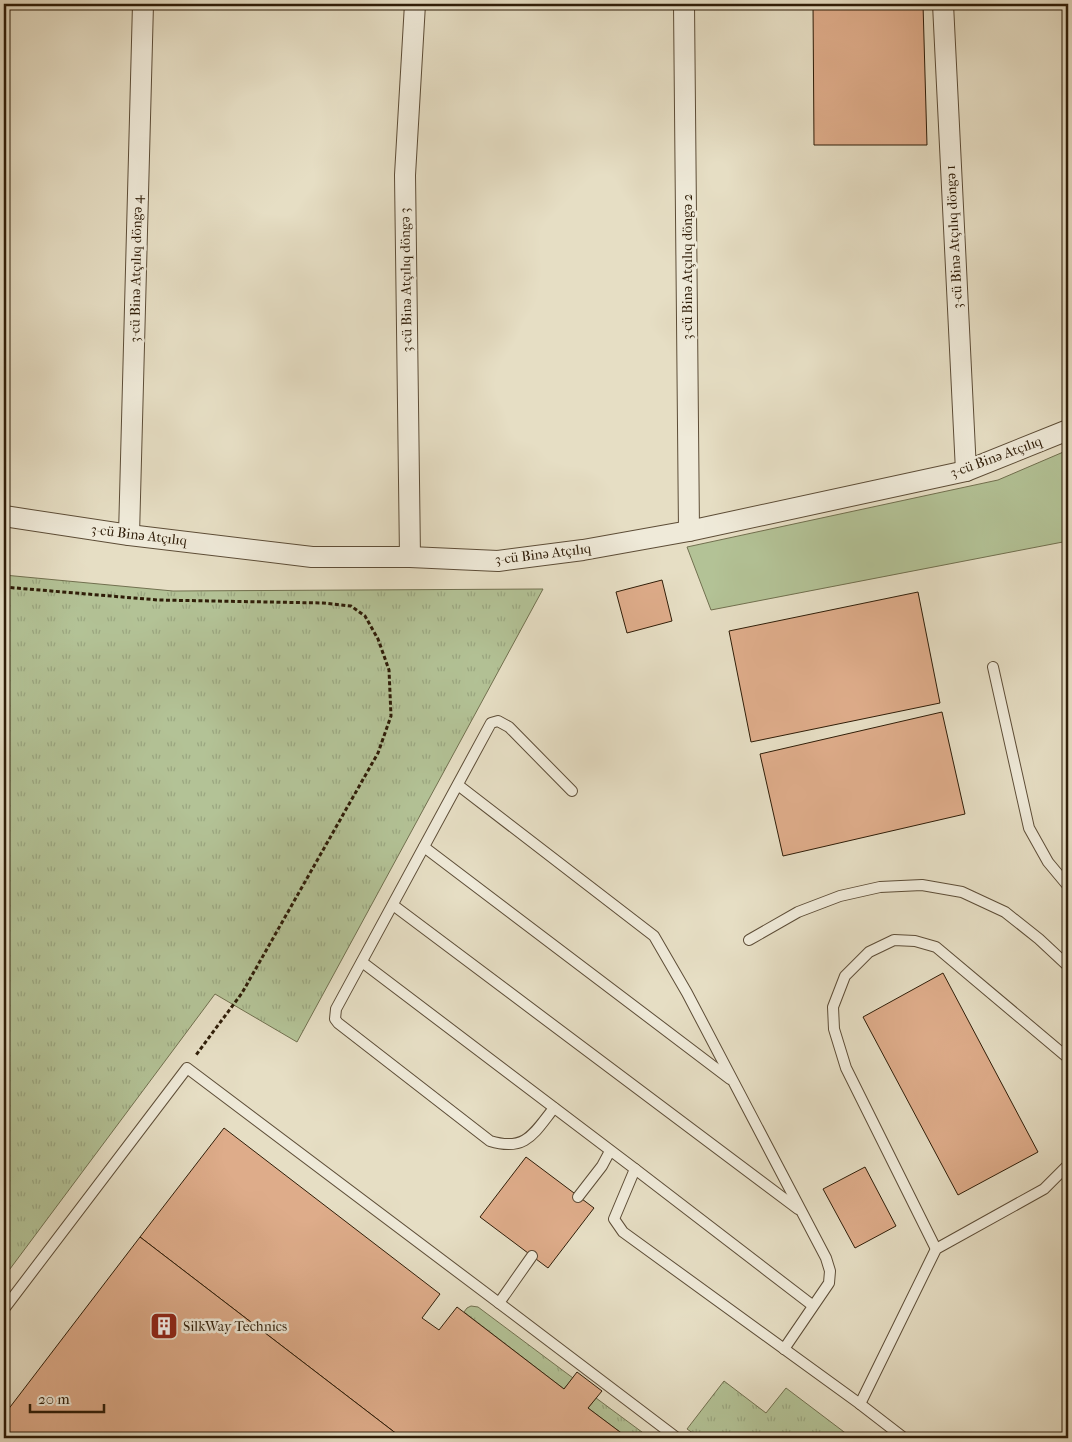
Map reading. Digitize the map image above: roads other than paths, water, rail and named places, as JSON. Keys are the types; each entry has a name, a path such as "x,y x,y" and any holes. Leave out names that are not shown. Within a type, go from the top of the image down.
{"street":[{"name":"3-cü Binə Atçılıq döngə 4","path":"129,534 143,4"},
{"name":"3-cü Binə Atçılıq döngə 3","path":"410,557 405,175 415,4"},
{"name":"3-cü Binə Atçılıq döngə 2","path":"684,4 689,531"},
{"name":"3-cü Binə Atçılıq döngə 1","path":"943,4 966,470"},
{"name":"3-cü Binə Atçılıq","path":"4,516 312,557 410,557 498,561 583,550 689,531 966,470 1068,430"}],"lane":[{"path":"993,667 1029,828 1048,862 1068,886"},
{"path":"554,1108 530,1138 517,1144 503,1145 490,1141 335,1019 336,1009 491,723 498,721 509,727 572,791"},
{"path":"458,785 654,936 687,993 800,1212 826,1258 830,1271 829,1283 812,1305 784,1349"},
{"path":"424,848 733,1081"},
{"path":"749,940 798,912 840,896 880,886 922,885 962,892 1005,912 1039,939 1068,966"},
{"path":"393,905 800,1212"},
{"path":"936,1249 846,1068 834,1029 833,1007 845,976 868,952 894,940 915,941 936,947 1068,1058"},
{"path":"362,962 812,1305"},
{"path":"4,1309 187,1068 677,1438"},
{"path":"578,1197 602,1166 610,1150"},
{"path":"860,1404 936,1249 1044,1189 1068,1165"},
{"path":"635,1169 614,1219 623,1232 904,1438"},
{"path":"499,1303 532,1256"}],"place":[{"name":"SilkWay Technics","path":"164,1326"}]}
